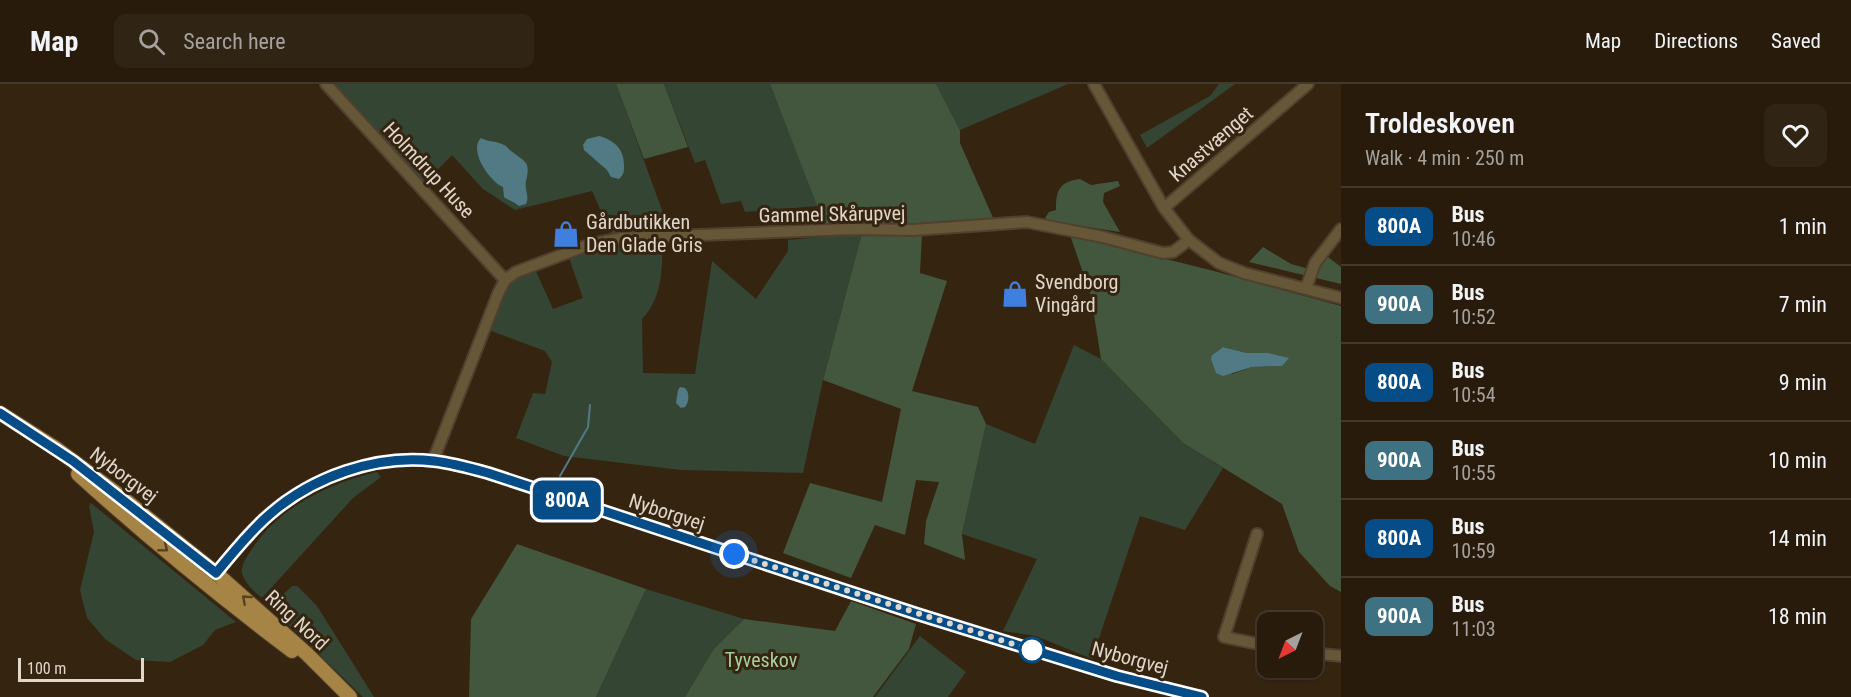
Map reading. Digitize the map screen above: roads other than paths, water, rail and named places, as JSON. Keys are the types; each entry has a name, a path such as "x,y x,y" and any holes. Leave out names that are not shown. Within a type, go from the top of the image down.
{"main road":[{"name":"Nyborgvej","path":"2,414 66,456 216,573"},
{"name":"Nyborgvej","path":"2,414 207,583"},
{"name":"Ring Nord","path":"216,573 307,654 349,697"},
{"name":"Ring Nord","path":"207,583 349,697"}],"street":[{"name":"Holmdrup Huse","path":"326,84 505,280"},
{"path":"1093,84 1164,208 1189,240 1219,262 1244,273 1341,298"},
{"name":"Knastvænget","path":"1164,208 1308,84"},
{"name":"Gammel Skårupvej","path":"505,280 516,272 591,244 623,238 852,229 913,230 1027,222 1103,237 1163,253 1173,252 1189,240"},
{"path":"1306,288 1315,263 1341,229"},
{"path":"433,460 505,280"},
{"name":"Nyborgvej","path":"207,583 268,515 309,486 357,468 382,463 433,460 488,473 917,614 1117,676 1202,697"},
{"path":"1257,534 1224,637 1257,644"},
{"path":"1323,654 1341,656"}],"water":[{"path":"599,136 614,143 622,154 624,171 619,179 611,177 607,170 584,150 583,145 587,139"},
{"path":"481,138 505,145 526,163 528,169 526,204 519,206 504,197 503,187 492,179 482,165 477,150"},
{"path":"1223,347 1247,353 1268,353 1289,358 1282,366 1252,367 1223,376 1216,373 1211,359 1212,355"},
{"path":"680,387 687,390 688,395 685,407 681,408 676,403"}],"waterway":[{"path":"560,476 588,427 590,405"}],"place":[{"name":"Gårdbutikken Den Glade Gris","path":"566,234"},
{"name":"Svendborg Vingård","path":"1015,294"}],"park label":[{"name":"Tyveskov","path":"761,660"}]}
